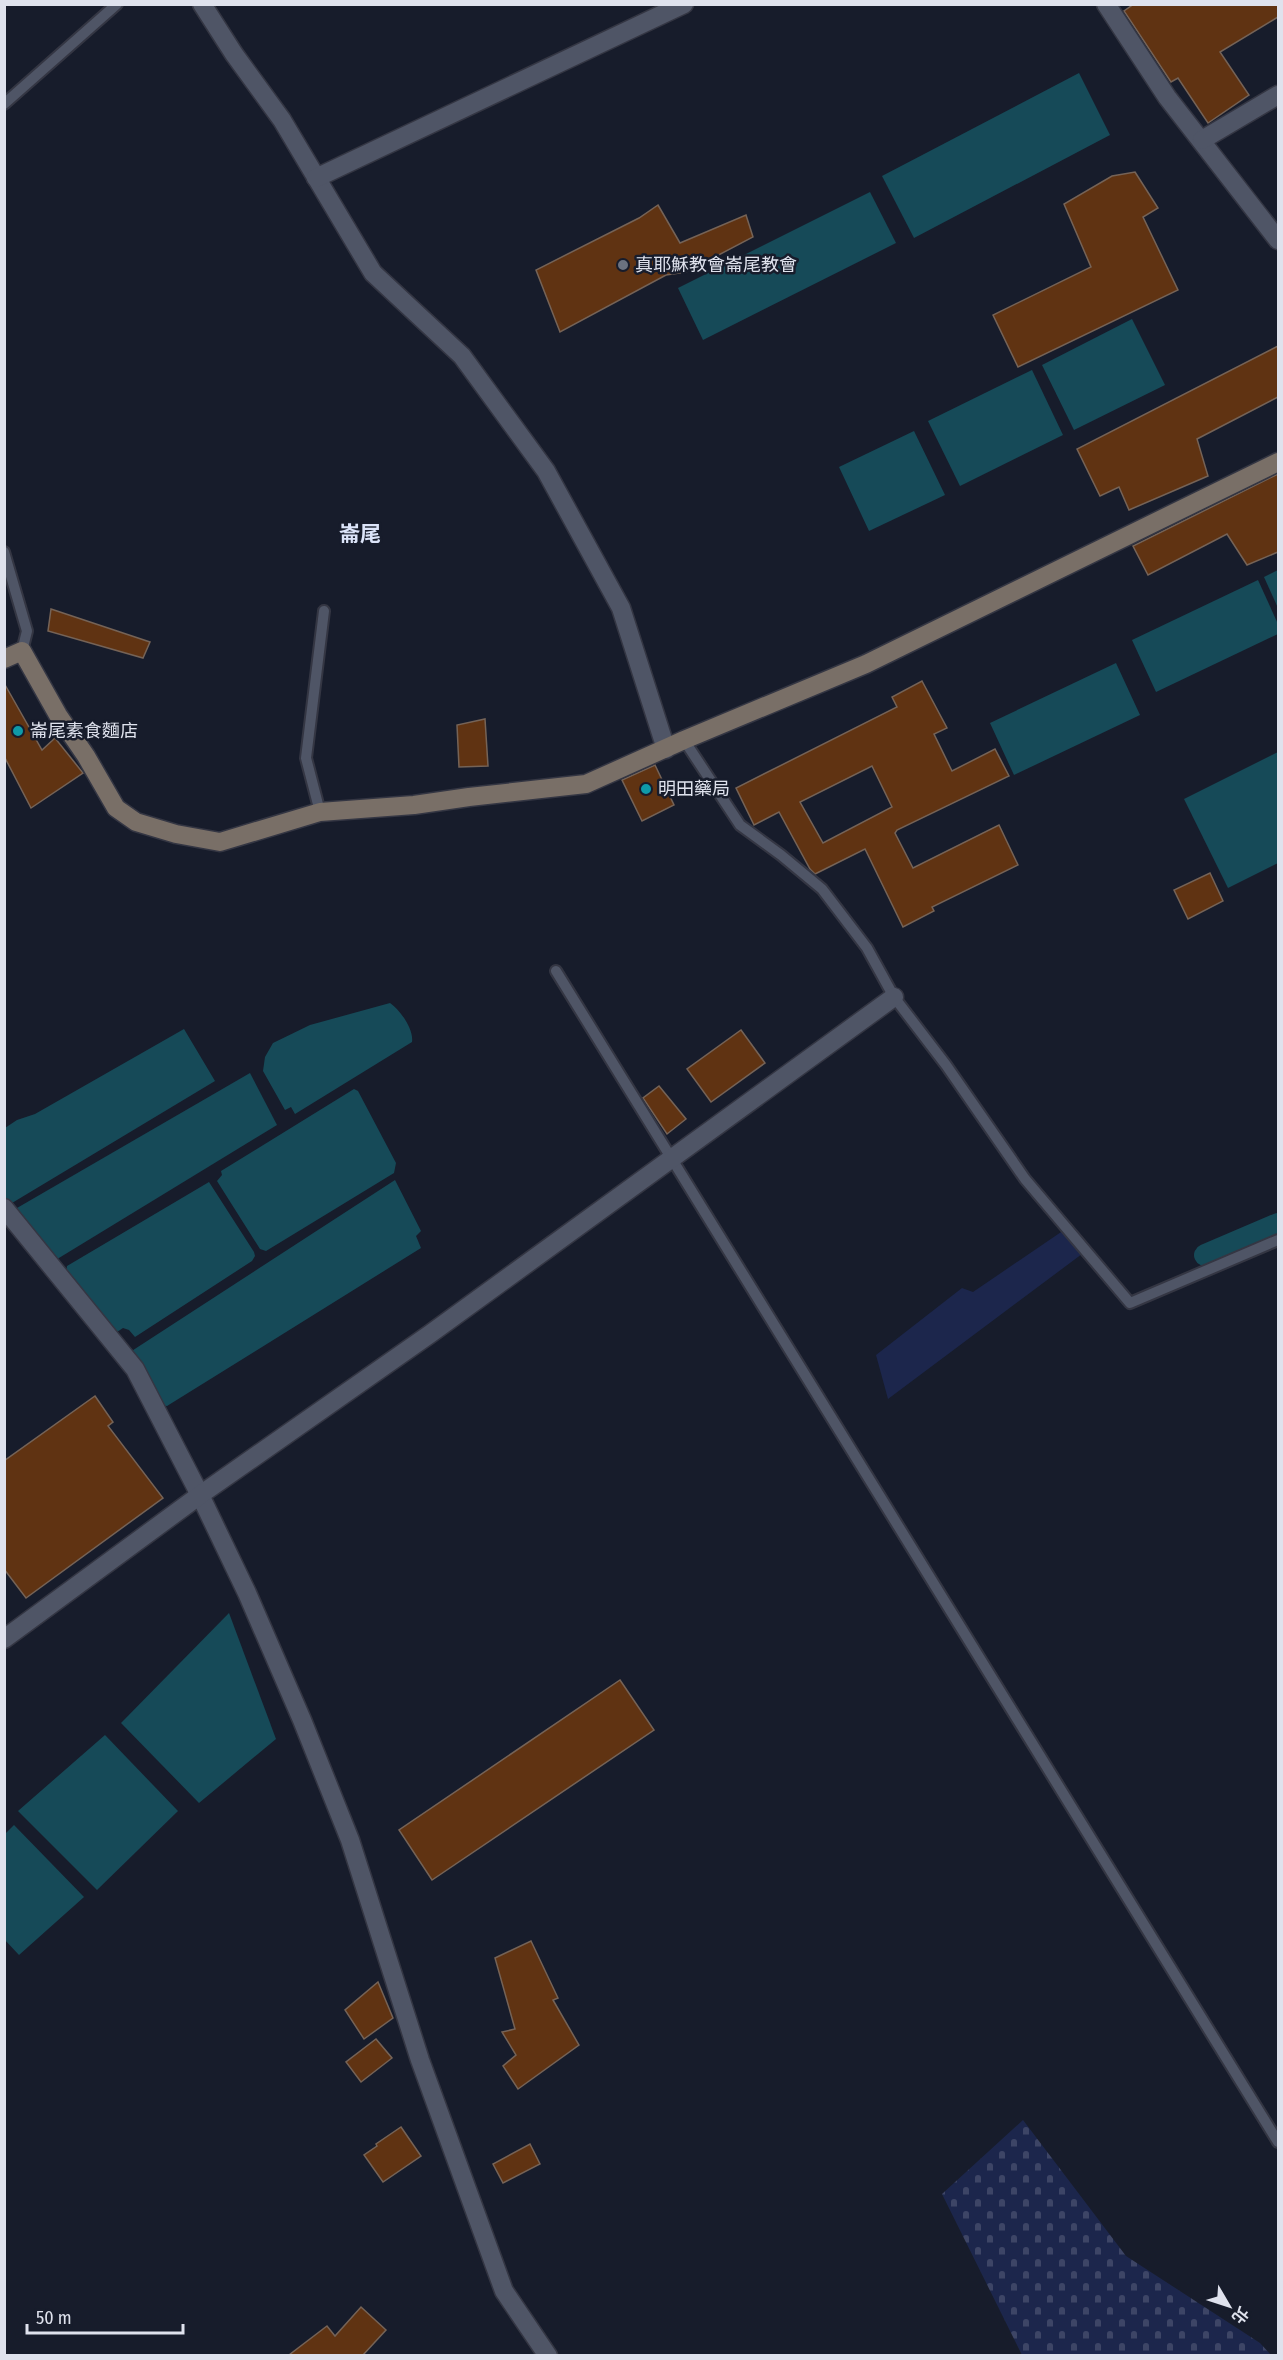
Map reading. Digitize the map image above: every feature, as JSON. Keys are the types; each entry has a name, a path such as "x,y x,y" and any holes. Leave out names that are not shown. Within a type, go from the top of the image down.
{"street":[{"path":"202,4 234,54 282,120 373,273 462,356 546,471 621,608 666,749"},
{"path":"316,178 684,4"},
{"path":"1106,4 1167,97 1278,240"},
{"path":"1202,140 1278,95"},
{"path":"4,659 22,651 58,715 86,756 116,808 136,822 176,834 220,842 320,812 414,805 469,796 586,784 684,740 866,664 1278,462"},
{"path":"4,1639 200,1495 430,1334 894,997"},
{"path":"4,1208 135,1369 200,1495 251,1603 302,1720 350,1840 420,2060 504,2290 548,2355"}],"lane":[{"path":"4,104 117,4"},
{"path":"4,552 27,631 22,651"},
{"path":"320,812 306,758 324,611"},
{"path":"684,740 740,825 822,889 867,948 894,997 946,1065 1025,1179 1130,1303 1278,1240"},
{"path":"556,971 1278,2142"}],"green space":[{"path":"1067,1228 1086,1251 888,1399 876,1355 962,1288 973,1292"},
{"path":"1023,2120 1126,2256 1260,2343 1271,2355 1022,2355 942,2194"}],"shaded area":[{"path":"1079,73 1110,135 914,238 882,176"},
{"path":"870,192 896,243 703,340 678,288"},
{"path":"1132,319 1165,385 1074,430 1042,365"},
{"path":"1032,370 1063,435 960,486 928,421"},
{"path":"914,431 945,495 869,531 839,467"},
{"path":"1278,570 1278,608 1264,577"},
{"path":"1258,580 1278,624 1278,634 1156,692 1132,640"},
{"path":"1116,663 1140,715 1014,775 990,723"},
{"path":"1278,752 1278,863 1228,888 1184,799"},
{"path":"390,1003 406,1020 411,1031 412,1042 295,1114 291,1107 285,1110 263,1071 265,1057 273,1043 310,1025"},
{"path":"184,1029 215,1081 7,1206 5,1202 5,1128 17,1120 35,1114"},
{"path":"250,1073 277,1125 54,1261 15,1213 17,1208"},
{"path":"354,1089 358,1091 396,1163 394,1173 266,1251 260,1249 217,1181 222,1175 221,1171"},
{"path":"395,1180 421,1231 416,1236 421,1248 167,1406 160,1405 124,1356"},
{"path":"209,1182 254,1252 255,1256 252,1261 135,1337 129,1330 123,1328 117,1332 66,1273 67,1266"},
{"path":"229,1613 276,1739 199,1803 121,1723"},
{"path":"105,1735 178,1811 97,1890 18,1811"},
{"path":"14,1825 84,1897 19,1955 4,1939 5,1834"}],"building":[{"path":"1134,4 1278,4 1278,17 1220,52 1249,95 1208,123 1178,78 1171,82 1124,11"},
{"path":"1135,172 1158,208 1143,217 1178,290 1018,367 993,315 1091,267 1064,204 1112,176"},
{"name":"真耶穌教會崙尾教會","path":"658,205 680,243 746,215 753,237 686,272 666,275 560,332 536,270 639,218"},
{"path":"1278,346 1278,397 1197,439 1208,476 1129,510 1119,487 1100,496 1077,449"},
{"path":"1278,474 1278,552 1247,565 1227,534 1148,575 1133,546"},
{"path":"51,609 150,642 143,658 48,631"},
{"path":"922,681 947,728 934,734 952,771 995,749 1009,776 897,830 895,833 913,868 999,825 1018,865 932,907 934,911 903,927 865,849 815,874 810,869 779,812 754,825 736,788 897,707 892,697","holes":["872,766 892,807 823,843 800,802"]},
{"path":"4,683 42,750 55,738 83,773 31,808 4,756"},
{"path":"485,719 488,766 459,767 457,725"},
{"name":"明田藥局","path":"655,765 674,805 642,821 622,780"},
{"path":"1210,873 1223,901 1188,919 1174,890"},
{"path":"741,1030 765,1063 711,1102 687,1069"},
{"path":"659,1086 686,1119 667,1134 643,1098"},
{"path":"95,1396 113,1422 108,1426 163,1498 26,1598 4,1569 4,1461"},
{"path":"620,1680 654,1730 432,1880 399,1830"},
{"path":"531,1941 558,1998 553,2000 579,2045 518,2089 503,2066 516,2055 502,2032 515,2029 495,1958"},
{"path":"378,1982 393,2018 364,2039 345,2010"},
{"path":"376,2039 392,2058 361,2082 346,2062"},
{"path":"401,2127 421,2156 383,2182 364,2155"},
{"path":"530,2144 540,2164 503,2183 493,2164"},
{"path":"361,2307 386,2330 363,2355 289,2355 327,2326 335,2336"}],"waterway":[{"path":"1205,1255 1278,1224"}],"place":[{"name":"真耶穌教會崙尾教會","path":"623,265"},
{"name":"崙尾素食麵店","path":"18,731"},
{"name":"明田藥局","path":"646,789"}],"district":[{"name":"崙尾","path":"360,534"}]}
